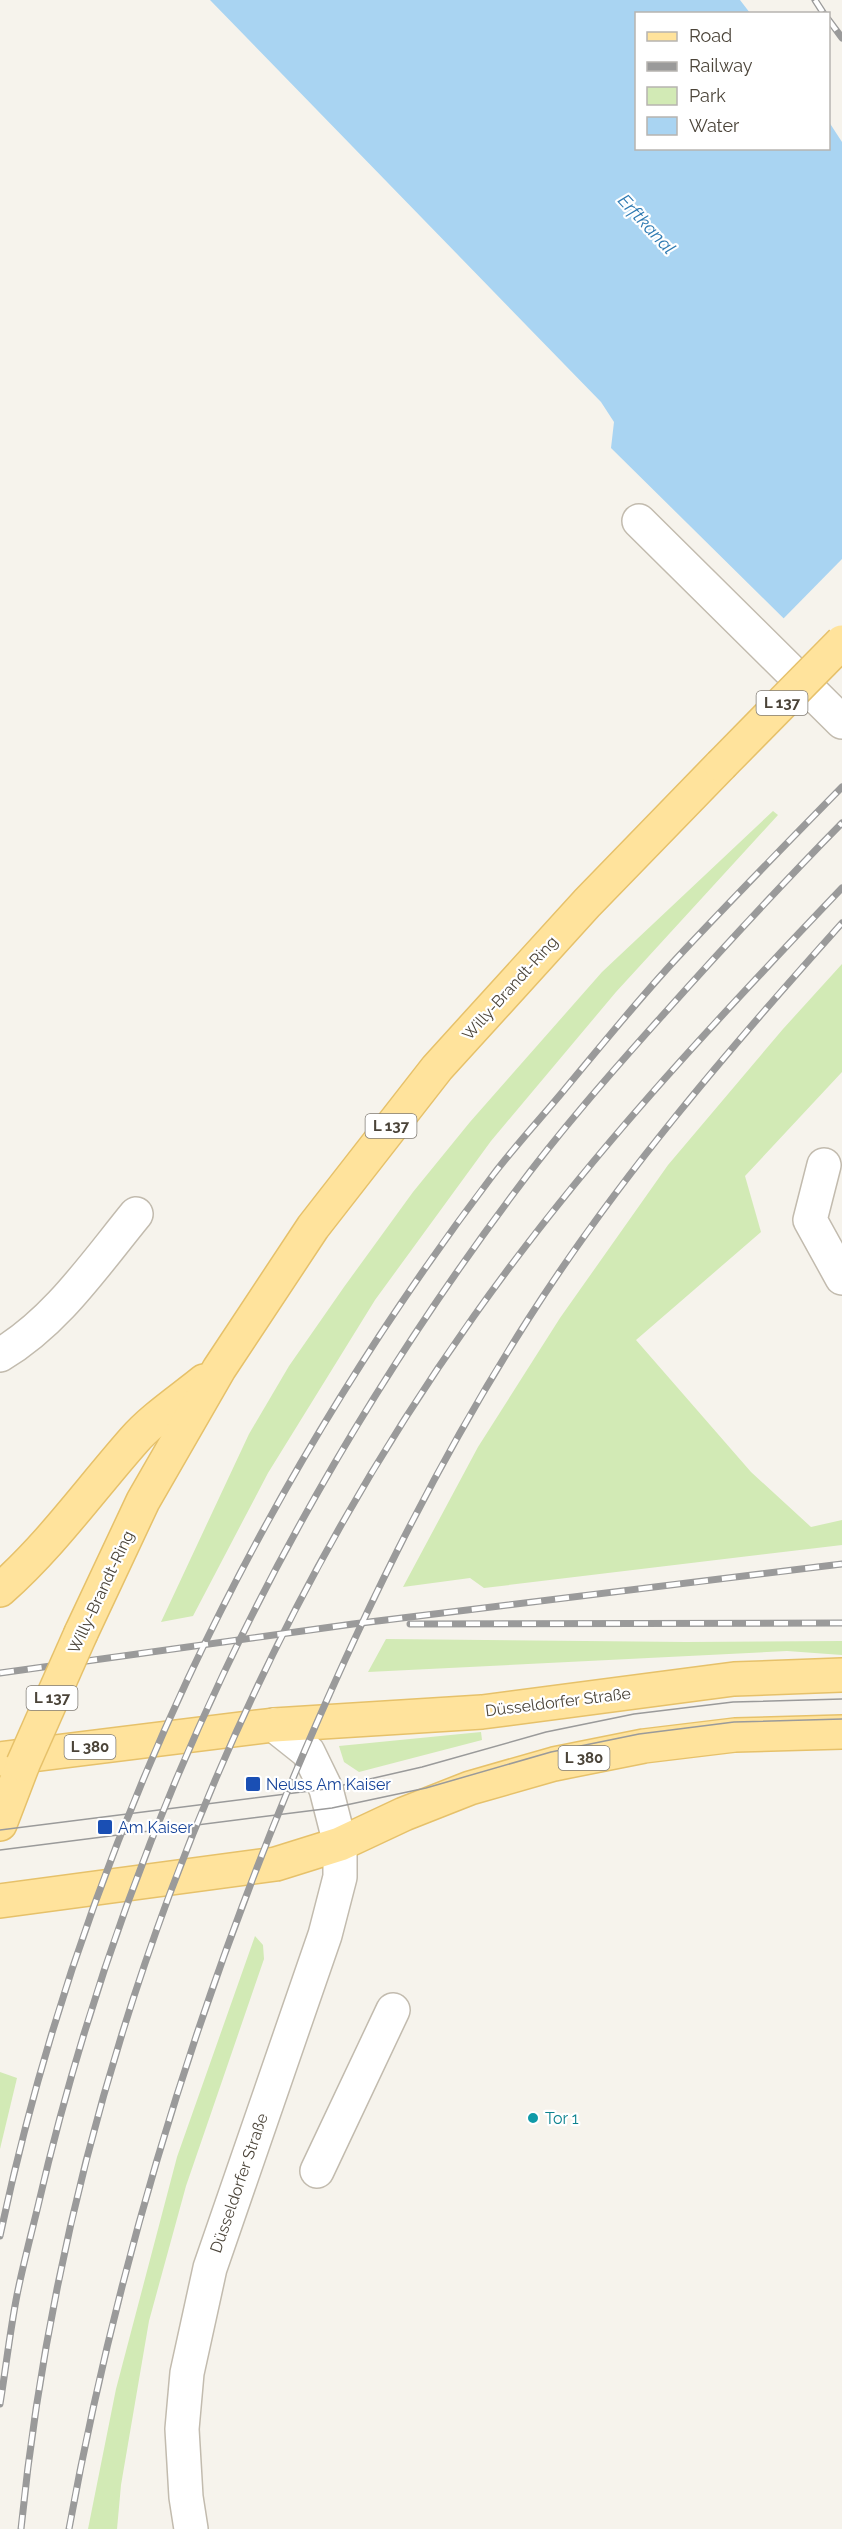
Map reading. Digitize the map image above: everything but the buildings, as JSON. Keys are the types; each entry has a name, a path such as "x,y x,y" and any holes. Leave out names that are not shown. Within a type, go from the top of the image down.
{"main road":[{"name":"Willy-Brandt-Ring","path":"0,1824 23,1764 143,1501 219,1369 313,1227 437,1068 587,903 842,642"},
{"name":"Willy-Brandt-Ring","path":"0,1590 25,1568 77,1510 135,1438 219,1369"},
{"name":"Düsseldorfer Straße","path":"0,1759 274,1725 482,1712 734,1679 842,1675"},
{"name":"L 380","path":"0,1900 276,1864 340,1844 404,1814 470,1788 554,1764 644,1746 735,1735 842,1732"}],"street":[{"path":"639,521 842,722"},
{"path":"824,1165 810,1220 842,1278"},
{"path":"0,1355 16,1346 66,1300 136,1214"},
{"name":"Düsseldorfer Straße","path":"191,2529 186,2496 182,2429 187,2373 210,2268 330,1919 340,1877 340,1844 326,1789 308,1752 274,1725"},
{"path":"317,2171 393,2010"}],"green space":[{"path":"773,811 778,815 616,992 491,1141 375,1300 268,1473 193,1616 161,1622 249,1434 289,1366 413,1192 470,1122 602,972"},
{"path":"842,964 842,1072 745,1176 761,1232 636,1340 751,1472 811,1527 842,1520 842,1545 484,1588 470,1578 403,1587 478,1447 560,1318 668,1165 783,1029"},
{"path":"386,1639 842,1641 842,1655 787,1651 368,1672"},
{"path":"481,1732 482,1740 359,1772 344,1762 339,1746"},
{"path":"255,1936 263,1945 264,1959 186,2186 149,2321 121,2485 117,2529 88,2529 116,2389 177,2157"},
{"path":"0,2072 17,2078 0,2149"}],"water":[{"name":"Erftkanal","path":"210,0 740,0 749,12 635,12 635,150 830,150 830,124 842,142 842,676 611,448 614,422 601,402"}],"pier":[{"path":"842,559 842,679 782,620"}],"tram line":[{"path":"0,1830 326,1789 422,1767 546,1732 634,1714 733,1702 842,1699"},
{"path":"0,1850 332,1808 426,1788 551,1752 639,1734 734,1722 842,1719"}],"railway":[{"path":"815,0 823,12"},
{"path":"830,22 842,38"},
{"path":"0,2236 35,2093 78,1952 129,1814 188,1678 254,1547 327,1418 407,1294 493,1175 633,1007 737,894 842,787"},
{"path":"0,2404 24,2261 74,2069 116,1935 166,1803 223,1674 286,1549 356,1427 432,1308 531,1170 661,1017 842,823"},
{"path":"21,2529 43,2368 75,2208 117,2049 170,1894 232,1741 304,1594 385,1452 474,1316 516,1259 559,1203 650,1095 842,888"},
{"path":"69,2529 109,2340 159,2154 188,2061 252,1880 314,1729 368,1610 459,1434 492,1377 562,1268 637,1165 676,1116 842,923"},
{"path":"0,1673 353,1624 842,1564"},
{"path":"410,1624 842,1623"}],"place":[{"name":"Neuss Am Kaiser","path":"253,1784"},
{"name":"Am Kaiser","path":"105,1827"},
{"name":"Tor 1","path":"533,2118"}]}
